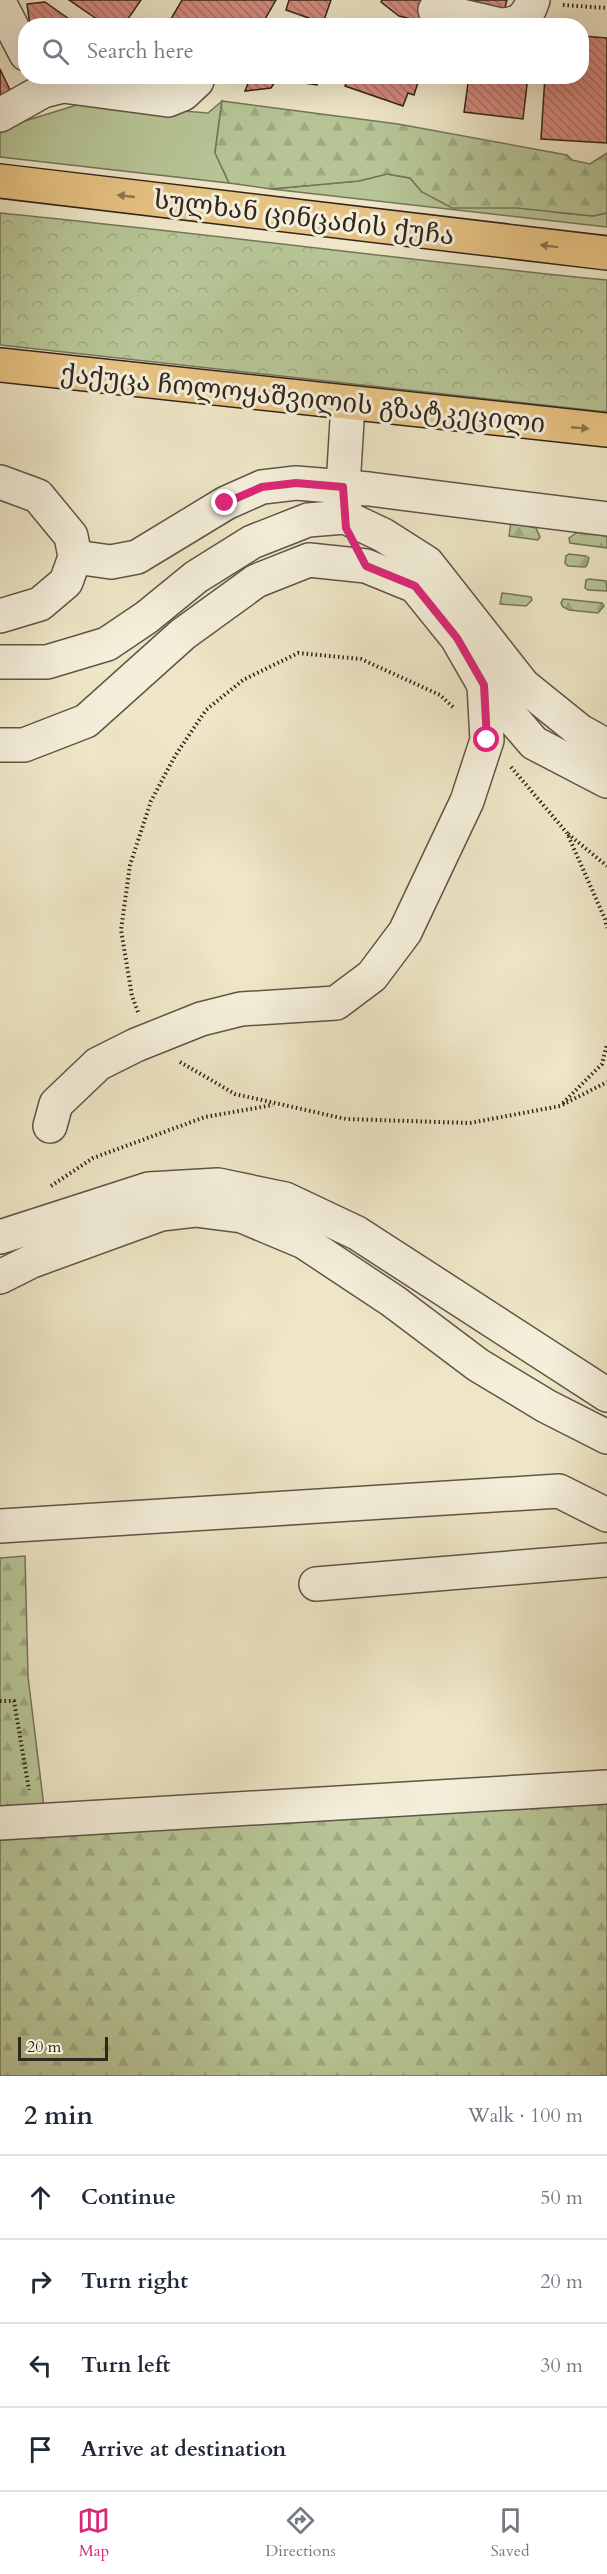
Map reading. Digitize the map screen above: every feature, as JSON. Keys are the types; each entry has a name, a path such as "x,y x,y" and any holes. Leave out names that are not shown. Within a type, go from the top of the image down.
{"main road":[{"name":"სულხან ცინცაძის ქუჩა","path":"0,181 607,253"},
{"name":"ქაქუცა ჩოლოყაშვილის გზატკეცილი","path":"0,364 348,404 607,430"}],"lane":[{"path":"523,18 533,2"},
{"path":"0,4 18,39"},
{"path":"435,10 470,18"},
{"path":"0,114 40,84 168,100 183,94 193,84"},
{"path":"348,404 344,502 346,528 366,566"},
{"path":"0,482 38,496 55,513 72,536 75,557 66,582 40,604 0,616"},
{"path":"75,557 111,562 137,557 225,503 262,487 296,483 344,502 607,519"},
{"path":"0,662 47,662 107,644 147,617 196,577 252,542 308,520 344,502"},
{"path":"344,502 382,535 427,563 523,685 580,731 607,746"},
{"path":"0,745 24,745 86,721 183,634 256,581 309,560 366,566 415,586 457,638 484,685 534,743 607,781"},
{"path":"50,1126 56,1104 98,1064 149,1040 201,1019 241,1009 336,1003 372,976 405,932 467,801 487,740 484,685"},
{"path":"0,1237 149,1190 218,1185 285,1198 357,1233 607,1395"},
{"path":"0,1277 32,1261 161,1214 195,1210 242,1216 304,1242 393,1300 478,1365 546,1406 607,1437"},
{"path":"0,1526 559,1491 607,1515"},
{"path":"316,1584 607,1560"},
{"path":"0,1823 607,1787"}],"path":[{"path":"533,2 607,8"},
{"path":"607,866 567,833 487,740 440,695 361,659 298,653 243,680 206,710 175,756 151,801 130,865 121,930 132,996 149,1040 182,1063 235,1094 346,1119 470,1123 560,1106 607,1082"},
{"path":"567,833 606,919 607,927"},
{"path":"560,1106 602,1064 607,1044"},
{"path":"44,1191 93,1158 205,1117 277,1105"},
{"path":"0,1701 14,1701 34,1821"}],"green space":[{"path":"222,101 215,152 229,183 0,157 0,133 25,121 83,103 208,113"},
{"path":"222,101 398,124 567,155 572,160 590,164 607,153 607,213 593,216 517,208 452,208 422,192 410,178 387,174 359,181 271,189 229,183 215,153"},
{"path":"387,174 410,178 422,192 561,213 593,216 607,213 607,227 271,189 359,181"},
{"path":"0,213 607,280 607,412 0,345"},
{"path":"511,522 536,528 540,537 538,540 509,536"},
{"path":"579,531 607,536 607,548 570,543 569,538"},
{"path":"569,554 586,556 589,558 587,565 585,567 568,566 565,563 566,556"},
{"path":"586,580 606,581 607,591 585,588"},
{"path":"502,593 531,597 532,600 526,606 500,604"},
{"path":"563,599 602,603 604,606 598,613 569,610 563,607 561,603"},
{"path":"25,1556 28,1677 44,1807 607,1771 607,2076 0,2076 0,1558"}],"building":[{"path":"69,0 141,0 129,18 95,18"},
{"path":"182,0 276,0 266,18 172,18"},
{"path":"289,0 331,0 325,18 309,18 286,10"},
{"path":"382,0 428,0 424,18 399,16 381,2"},
{"path":"446,0 507,0 503,15"},
{"path":"45,2 68,18 29,18 27,4"},
{"path":"589,37 607,38 607,143 541,139 544,84 589,84"},
{"path":"0,69 10,90 0,98"},
{"path":"248,84 274,84 271,88 245,91"},
{"path":"346,84 417,84 414,95 408,93 403,106 345,86"},
{"path":"468,84 527,84 523,119 464,112"}],"route":[{"path":"225,503 262,487 296,483 343,487 346,528 366,566 415,586 457,638 484,685 487,740"}]}
